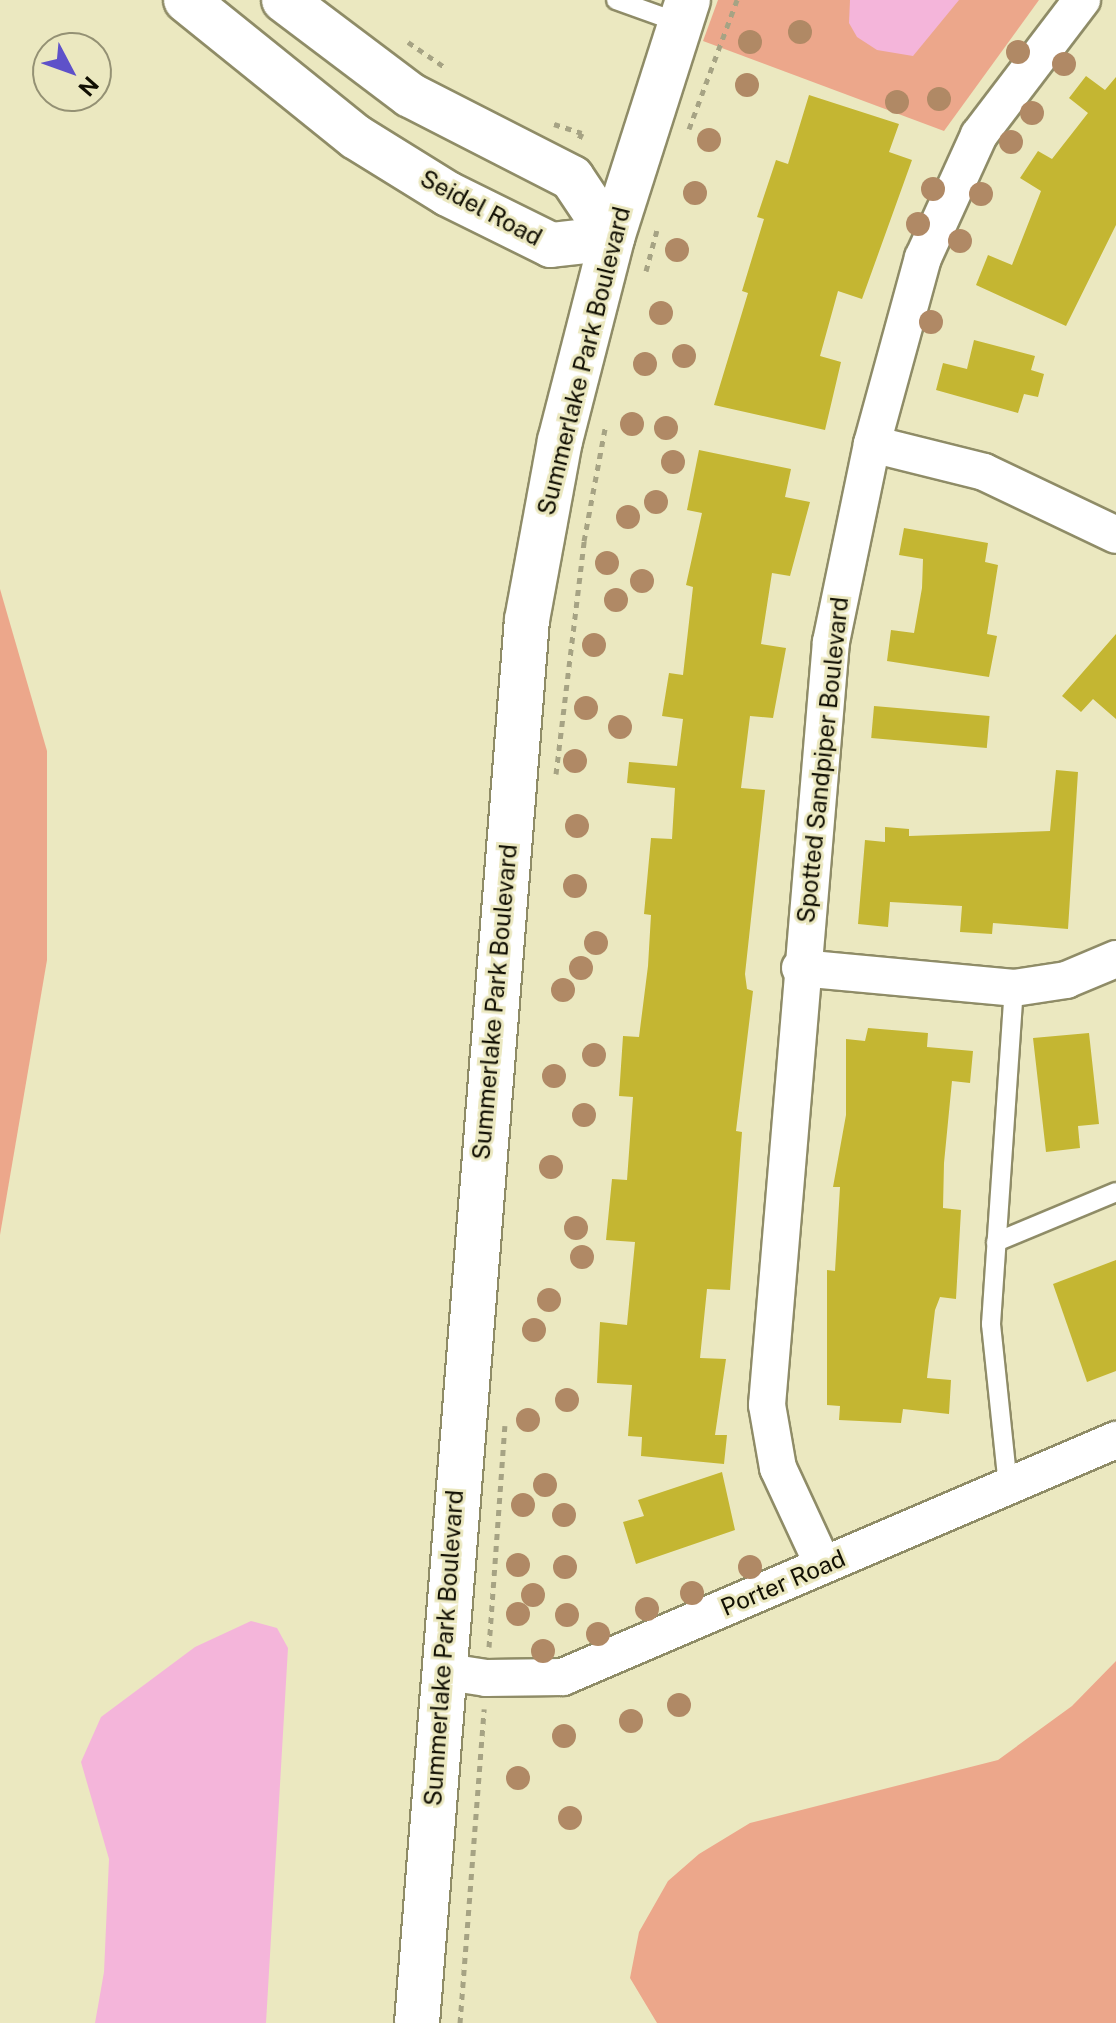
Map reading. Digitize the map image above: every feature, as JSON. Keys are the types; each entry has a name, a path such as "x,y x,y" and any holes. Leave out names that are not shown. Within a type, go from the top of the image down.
{"main road":[{"name":"Seidel Road","path":"186,0 356,137 448,194 551,245 612,238"},
{"path":"284,0 410,95 473,133 572,178 612,238"},
{"name":"Summerlake Park Boulevard","path":"417,2023 441,1671 527,620 560,441 612,238 684,11"}],"street":[{"name":"Spotted Sandpiper Boulevard","path":"823,1565 778,1468 767,1405 800,968 831,642 872,444 923,258 979,135 1082,0"},
{"path":"872,444 984,472 1116,535"},
{"path":"800,968 1014,988 1066,980 1116,959"},
{"name":"Porter Road","path":"441,1671 486,1678 563,1677 1116,1440"}],"lane":[{"path":"616,0 684,11"},
{"path":"1008,1486 991,1324 1014,988"},
{"path":"996,1242 1116,1192"}],"path":[{"path":"684,145 737,0"},
{"path":"644,277 661,218"},
{"path":"554,788 584,541 609,411"},
{"path":"460,2023 506,1414"}],"shaded area":[{"path":"718,0 1039,0 944,131 703,41"},
{"path":"850,0 959,0 913,56 877,50 857,37 849,23"},
{"path":"0,589 47,751 47,960 0,1235"},
{"path":"251,1621 277,1628 288,1648 266,2023 95,2023 104,1972 109,1859 81,1762 101,1717 195,1647"},
{"path":"1116,1661 1116,2023 657,2023 630,1978 639,1932 668,1881 699,1854 750,1823 998,1760 1072,1706"}],"building":[{"path":"1086,76 1105,90 1116,77 1116,225 1066,326 976,285 988,255 1012,265 1041,191 1020,178 1038,151 1052,159 1088,113 1069,98"},
{"path":"809,95 899,124 889,152 912,160 862,299 838,291 820,356 841,362 825,430 714,405 748,293 742,291 764,219 757,217 776,160 788,164"},
{"path":"974,340 1035,356 1031,370 1044,374 1038,397 1024,394 1018,413 936,390 943,363 967,369"},
{"path":"699,450 791,469 785,497 810,502 790,576 772,573 761,644 786,648 773,718 750,716 741,788 765,790 745,974 747,989 753,991 736,1131 742,1132 730,1290 707,1289 700,1358 726,1359 715,1435 727,1435 724,1464 641,1456 642,1437 628,1436 632,1385 597,1383 600,1322 627,1325 635,1242 606,1240 612,1179 627,1180 633,1097 619,1096 623,1036 639,1037 648,966 651,915 644,914 651,838 672,839 675,788 627,783 629,762 677,766 683,719 662,716 669,673 683,675 693,587 686,585 702,513 687,510"},
{"path":"904,528 988,543 985,562 998,565 987,634 997,636 989,677 887,661 891,630 914,633 922,588 923,559 899,555"},
{"path":"1116,634 1116,719 1093,699 1081,712 1062,696"},
{"path":"874,706 990,716 987,748 871,738"},
{"path":"1056,770 1078,772 1068,929 993,923 992,934 960,932 962,906 890,902 888,927 858,924 865,840 885,842 885,827 909,829 909,836 1050,831"},
{"path":"868,1028 928,1033 927,1047 973,1051 970,1083 952,1081 944,1163 943,1208 961,1210 956,1299 940,1297 935,1310 927,1378 951,1380 949,1414 903,1409 901,1423 839,1420 840,1406 827,1405 827,1270 835,1271 840,1187 833,1187 846,1115 846,1039 865,1041"},
{"path":"1089,1033 1099,1124 1078,1126 1080,1148 1046,1152 1033,1038"},
{"path":"1116,1260 1116,1371 1087,1382 1053,1284"},
{"path":"722,1472 735,1530 636,1564 623,1522 644,1516 638,1500"}]}
